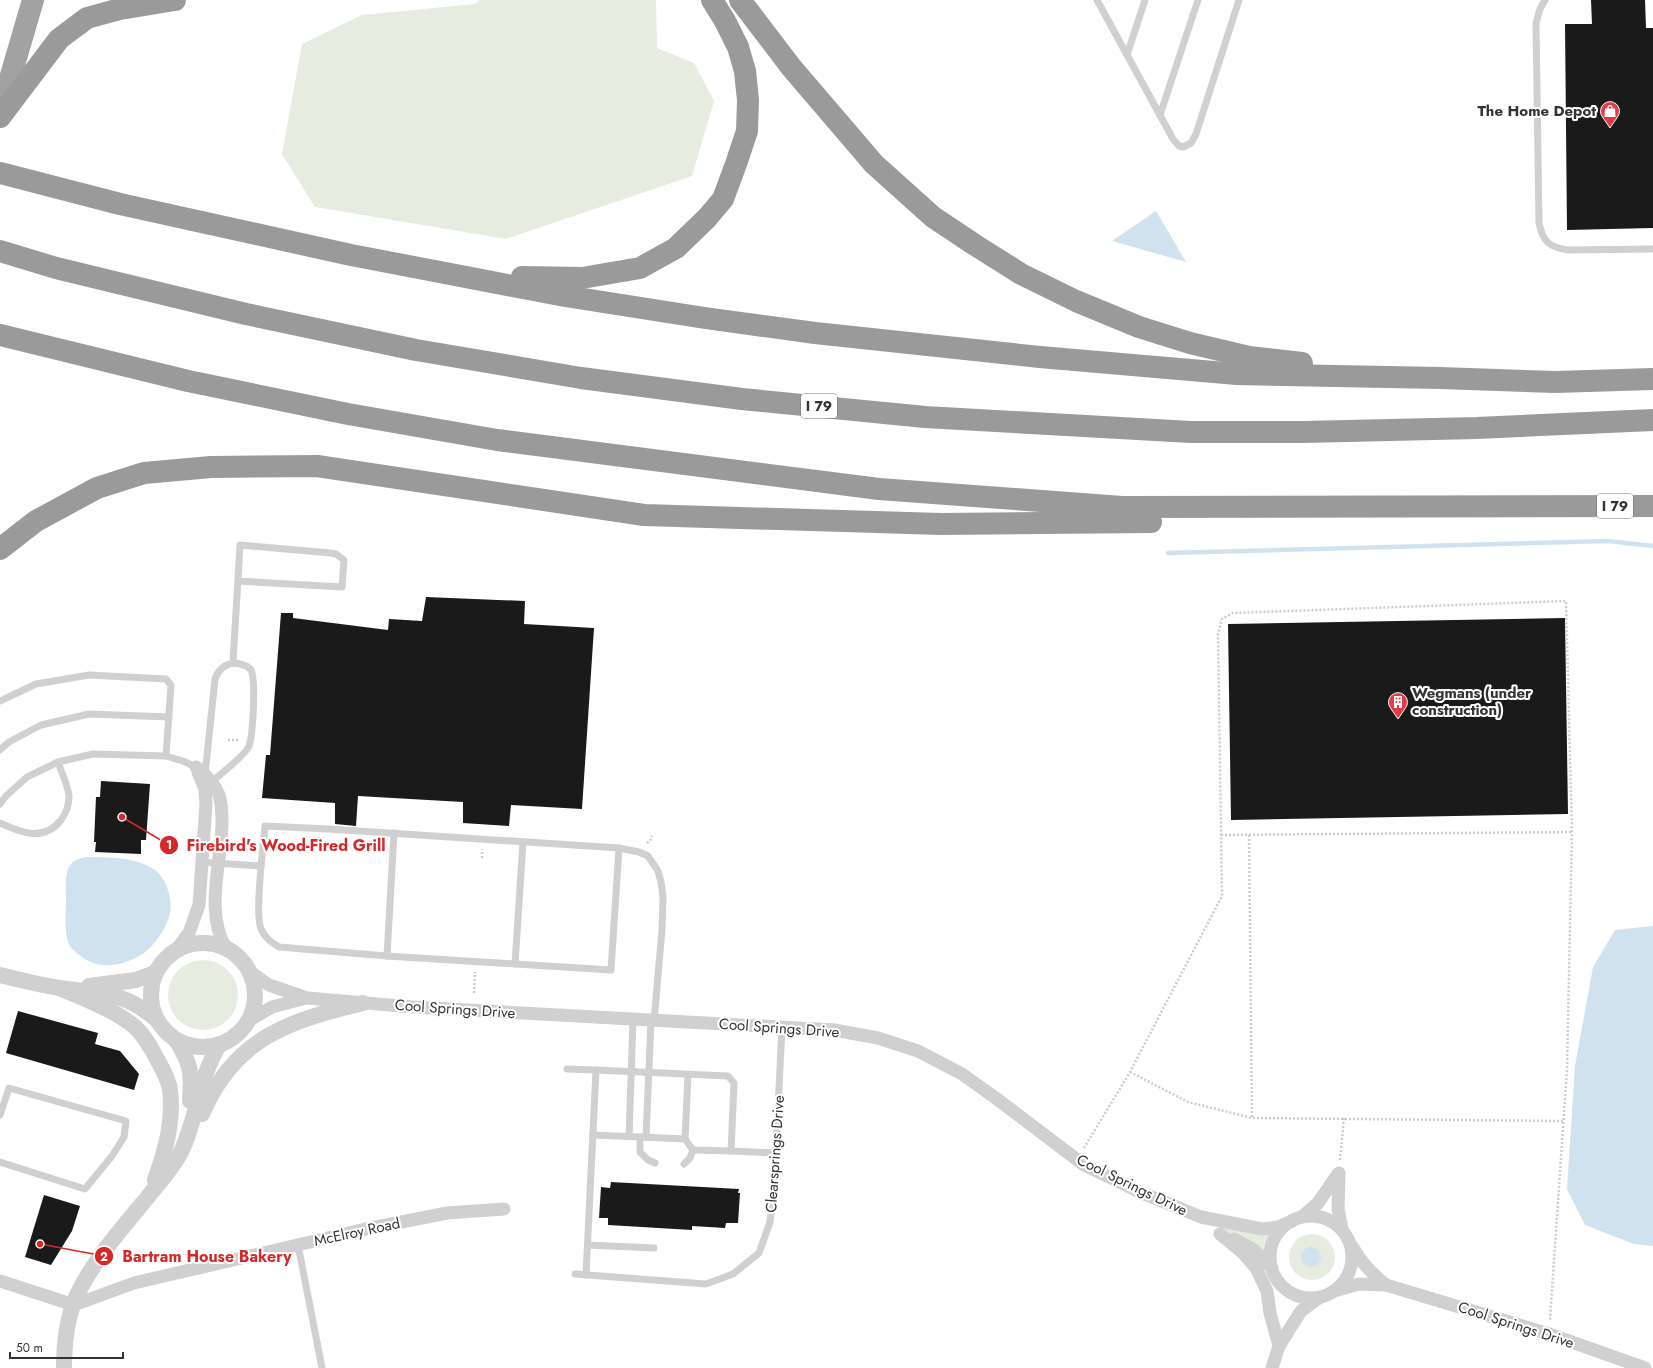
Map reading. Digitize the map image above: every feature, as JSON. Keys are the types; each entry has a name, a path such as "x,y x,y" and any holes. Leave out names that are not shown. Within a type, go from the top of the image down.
{"highway":[{"path":"0,113 33,0"},
{"path":"0,116 58,39 87,18 120,9 175,0"},
{"path":"351,255 517,277 582,278 640,268 676,248 707,218 722,199 747,131 748,100 745,71 738,47 725,21 712,0"},
{"path":"740,0 791,67 874,164 933,217 1021,274 1076,302 1139,327 1190,343 1249,356 1440,378"},
{"path":"0,173 120,204 351,255 572,297 705,318 830,334 1040,357 1237,374 1555,382 1653,379"},
{"name":"I 79","path":"0,251 56,268 230,310 416,350 581,378 742,399 925,417 1191,432 1303,432 1477,428 1653,420"},
{"name":"I 79","path":"0,335 188,381 371,418 497,440 879,490 1122,507 1653,506"},
{"path":"0,338 38,345"},
{"path":"0,550 36,520 97,488 144,473 211,467 317,466 644,515 933,524 1247,521 1578,506"}],"street":[{"path":"176,950 188,933 196,916 199,905 206,804 205,790 202,779 204,775"},
{"path":"204,775 219,795 222,812 222,835 214,910 221,939 226,948"},
{"path":"0,975 59,988 125,998 157,1020 166,1032 176,1040 197,1047 210,1047 220,1044 237,1035 248,1021 254,1005 255,997 253,980 250,972 240,958 226,948 214,944 201,942 184,946 176,950 163,961 155,973 152,984 151,1001 157,1020"},
{"name":"Cool Springs Drive","path":"250,972 269,985 307,998 413,1007 834,1030 878,1038 918,1051 962,1074 1084,1165 1142,1192 1201,1217 1262,1229 1278,1227 1298,1218"},
{"path":"59,988 136,980 155,973"},
{"path":"59,988 104,1008 135,1027 148,1043 162,1068 170,1089 168,1137 150,1195"},
{"name":"Cool Springs Drive","path":"248,1021 272,1007 307,998"},
{"path":"161,1180 185,1155 211,1093 222,1076 252,1046 270,1034 314,1015 364,1003"},
{"path":"161,1180 183,1135 190,1100 192,1076 187,1059 176,1040"},
{"path":"64,1368 66,1335 74,1304 83,1284 102,1255 150,1195 180,1154 187,1138 204,1076 220,1044"},
{"path":"1320,1297 1307,1298 1295,1294 1280,1284 1272,1268 1270,1254 1274,1241 1281,1229 1318,1203 1330,1188 1339,1173"},
{"path":"1339,1173 1338,1209 1342,1229"},
{"name":"McElroy Road","path":"74,1304 134,1283 366,1229 447,1213 504,1209"},
{"path":"1272,1368 1279,1346 1301,1311 1320,1297 1334,1291 1341,1285 1350,1268 1352,1250 1342,1229 1334,1222 1324,1218 1314,1216 1298,1218"},
{"name":"Cool Springs Drive","path":"1201,1217 1220,1234 1242,1243 1254,1250 1272,1268"},
{"path":"1220,1234 1243,1253 1256,1268 1267,1291 1270,1313 1279,1346"},
{"name":"Cool Springs Drive","path":"1349,1241 1360,1261 1386,1285"},
{"path":"0,1281 74,1304"},
{"name":"Cool Springs Drive","path":"1334,1291 1359,1284 1386,1285 1549,1334 1646,1368"}],"lane":[{"path":"1097,0 1172,139 1183,148 1191,143 1196,134 1239,0"},
{"path":"1127,55 1145,0"},
{"path":"1160,115 1198,0"},
{"path":"1545,0 1540,9 1536,23 1539,223 1542,235 1546,242 1556,248 1568,250 1653,249"},
{"path":"233,662 240,545 331,553 336,554 344,560 342,587 238,581"},
{"path":"233,662 244,665 250,670 254,681 250,741 243,754 204,775 215,679 217,673 223,667 233,662"},
{"path":"0,701 36,684 89,675 166,679 171,685 166,756"},
{"path":"0,750 9,742 41,726 89,714 169,717"},
{"path":"0,804 6,796 27,777 58,762 93,754 166,756 183,761 204,775"},
{"path":"0,823 19,832 42,834 56,826 67,813 69,796 58,762"},
{"path":"619,848 611,970 279,948 268,941 261,928 259,908 265,826 619,848 639,852 648,856 658,871 663,897 662,930 652,1021 643,1137 640,1152 648,1160 655,1163"},
{"path":"387,956 394,833"},
{"path":"515,964 523,842"},
{"path":"202,862 261,866"},
{"path":"629,1136 633,1020"},
{"name":"Clearsprings Drive","path":"575,1274 706,1284 733,1274 759,1252 770,1222 774,1189 782,1027"},
{"path":"567,1069 728,1076 734,1082 731,1151"},
{"path":"586,1275 596,1070"},
{"path":"688,1075 685,1139 693,1150"},
{"path":"0,1115 9,1088 126,1121 124,1137 112,1156 85,1189 0,1162"},
{"path":"593,1135 685,1139"},
{"path":"693,1150 776,1153"},
{"path":"684,1164 690,1158 693,1150"},
{"path":"298,1245 322,1368"},
{"path":"588,1245 654,1248"}],"path":[{"path":"1077,1160 1130,1072 1222,896 1218,634 1222,619 1233,613 1566,601 1572,832 1567,1069 1550,1320"},
{"path":"228,740 244,741"},
{"path":"1221,835 1572,832"},
{"path":"1249,835 1252,1118"},
{"path":"340,850 341,840"},
{"path":"482,849 482,858"},
{"path":"474,993 475,972"},
{"path":"1130,1072 1188,1102 1252,1118 1563,1121"},
{"path":"1339,1173 1344,1118"}],"shaded area":[{"path":"480,0 656,0 657,48 694,63 714,101 692,176 506,239 315,207 282,154 302,44 362,15 475,4"},
{"path":"196,960 210,960 223,966 232,975 236,981 238,995 236,1009 228,1020 217,1028 210,1030 196,1030 189,1028 178,1020 170,1009 168,1002 168,988 170,981 178,970 189,962"},
{"path":"1215,1224 1272,1232 1269,1236 1264,1253 1244,1239 1223,1231"},
{"path":"1307,1234 1317,1234 1325,1238 1331,1244 1335,1252 1335,1262 1331,1270 1325,1276 1317,1280 1307,1280 1299,1276 1293,1270 1289,1262 1289,1252 1293,1244 1299,1238"}],"water":[{"path":"1156,211 1186,262 1112,241"},
{"path":"81,858 113,858 139,862 155,870 166,885 171,905 167,922 162,933 150,948 133,959 108,965 92,963 84,959 73,949 67,940 67,871 71,864"},
{"path":"1653,926 1653,1246 1634,1244 1585,1225 1567,1189 1575,1066 1593,967 1615,930"},
{"path":"1307,1247 1315,1247 1321,1253 1321,1261 1315,1267 1307,1267 1301,1261 1301,1253"}],"building":[{"name":"The Home Depot","path":"1591,0 1645,0 1646,28 1653,28 1653,228 1567,230 1565,24 1592,24"},
{"path":"426,597 525,601 524,624 594,628 582,809 511,805 509,826 463,823 463,802 358,796 356,826 335,824 335,803 262,798 266,755 270,755 281,613 293,613 293,618 388,630 389,619 422,621"},
{"name":"Wegmans (under construction)","path":"1565,618 1568,814 1231,820 1228,624"},
{"path":"101,781 150,784 146,840 141,840 141,854 95,852 96,797 100,797"},
{"path":"18,1011 98,1033 95,1044 120,1051 139,1074 134,1090 6,1053"},
{"path":"611,1182 739,1189 738,1223 726,1223 725,1228 692,1226 692,1230 608,1225 608,1218 599,1218 601,1187 610,1188"},
{"path":"44,1195 80,1206 72,1231 51,1265 25,1257"}],"waterway":[{"path":"1168,553 1608,541 1653,546"}],"place":[{"name":"The Home Depot","path":"1610,128"},
{"name":"Wegmans (under construction)","path":"1398,719"},
{"name":"Firebird's Wood-Fired Grill","path":"122,817"},
{"name":"Bartram House Bakery","path":"40,1244"}]}
